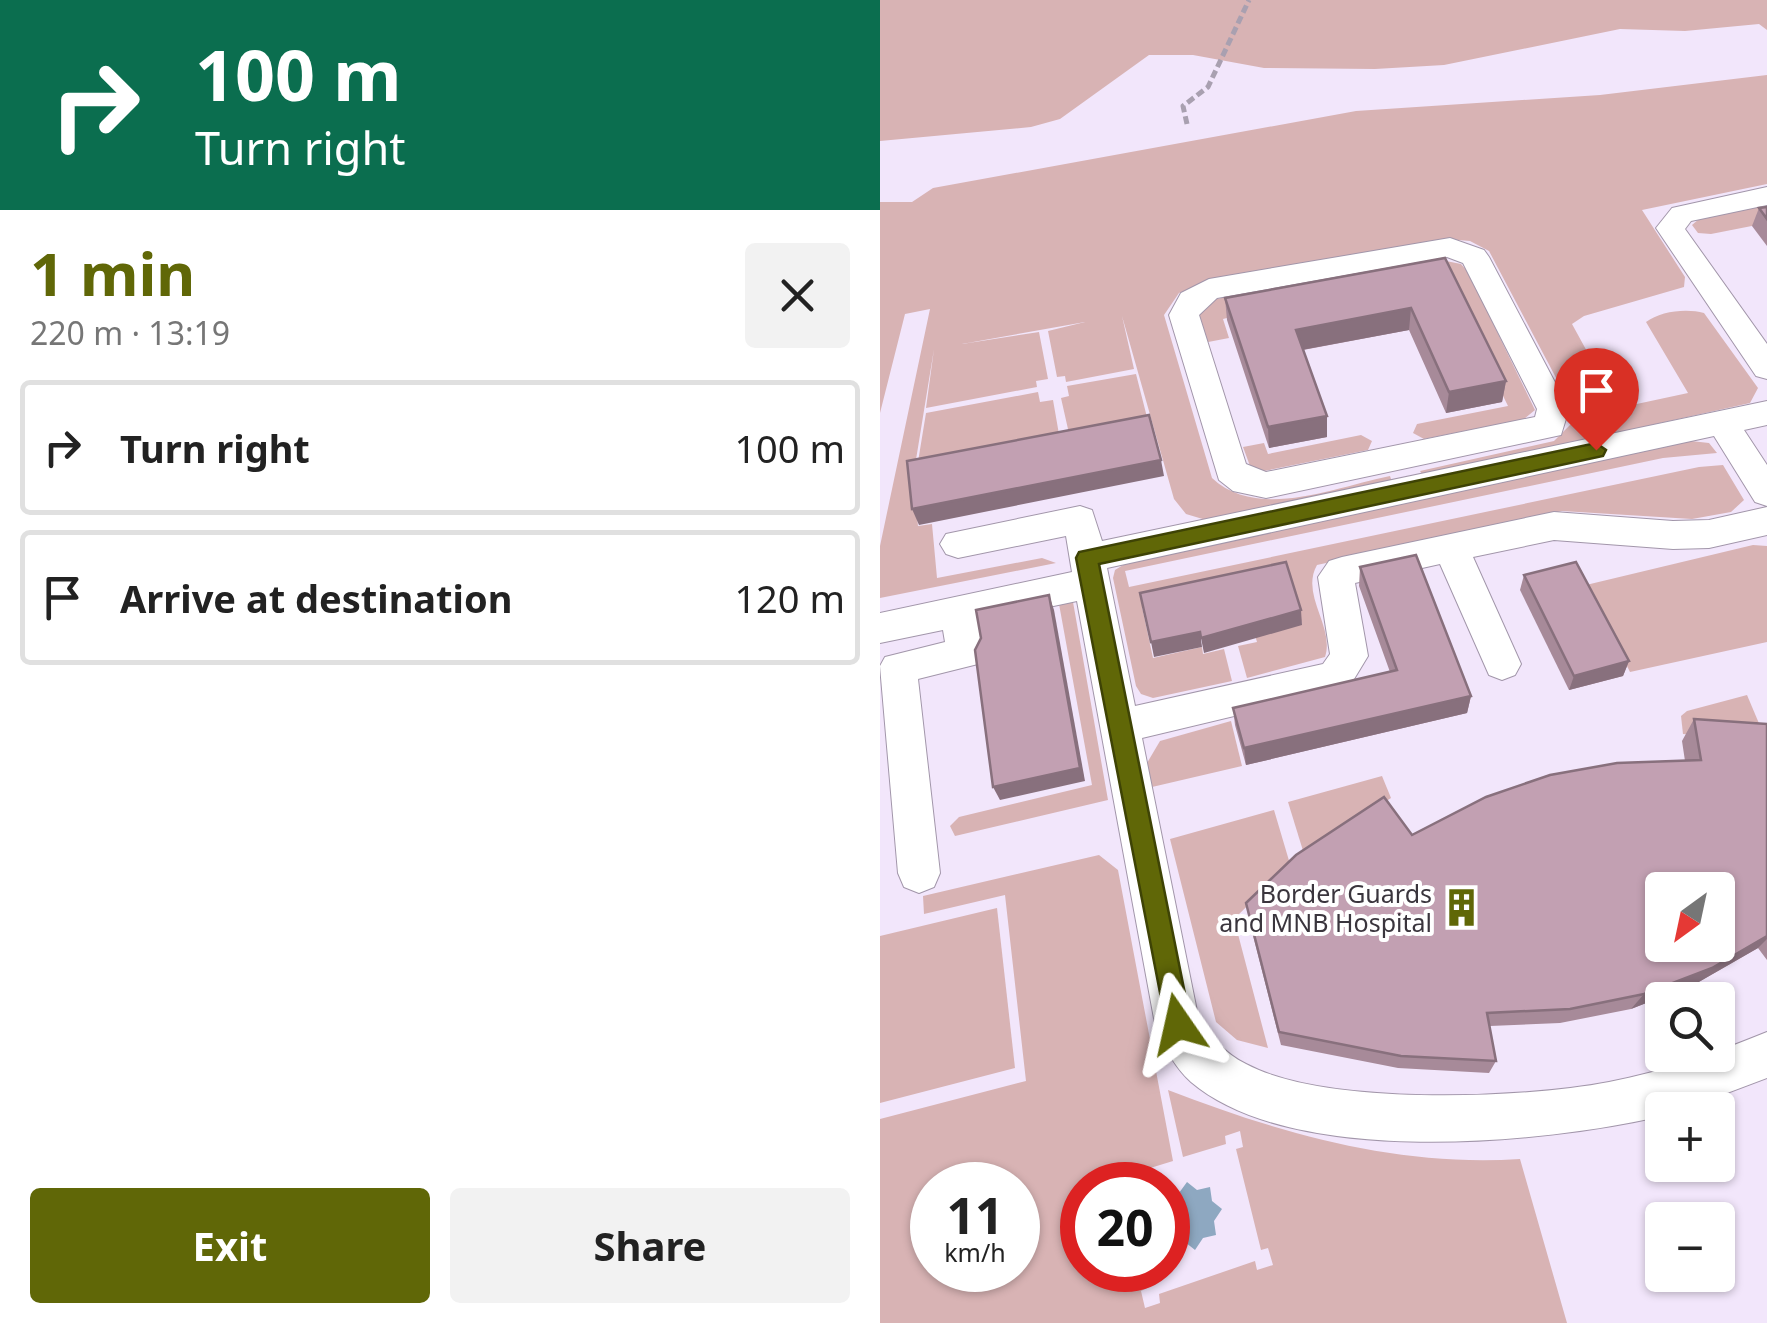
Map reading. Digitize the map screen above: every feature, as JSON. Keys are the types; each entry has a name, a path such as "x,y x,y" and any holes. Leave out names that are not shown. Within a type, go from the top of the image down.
{"lane":[{"path":"1767,196 1682,214 1671,222 1670,228 1767,368"},
{"path":"880,628 959,611 1406,474 1542,430 1553,421 1553,409 1470,252 1450,247 1209,290 1192,300 1184,314 1231,471 1238,478 1266,485 1406,474 1723,424 1767,413"},
{"path":"1723,424 1767,493"},
{"path":"958,544 1080,520 1178,1024 1198,1056 1221,1074 1254,1091 1307,1105 1454,1122 1547,1117 1655,1095 1767,1055"},
{"path":"1120,726 1335,678 1344,668 1350,643 1334,589 1336,577 1342,571 1554,526 1673,535 1710,534 1767,521"},
{"path":"1450,548 1502,664"},
{"path":"918,873 898,668 964,653 959,611"}],"path":[{"path":"1187,124 1183,106 1208,87 1249,0"}],"shaded area":[{"path":"880,0 1767,0 1767,30 1759,24 1685,31 1620,29 1444,65 1375,69 1264,68 1193,55 1149,55 1060,119 1031,127 880,141"},
{"path":"1767,75 1767,184 1642,210 1685,277 1684,287 1584,316 1572,324 1618,408 1688,393 1646,322 1674,312 1704,313 1758,388 1750,403 1423,476 1420,471 1554,441 1571,424 1572,408 1489,251 1470,241 1446,239 1208,281 1179,293 1164,315 1212,478 1231,491 1274,499 1322,493 1390,476 1392,482 1206,520 1186,514 1174,499 1122,316 1134,369 1066,382 1065,376 1057,377 1048,331 1085,322 962,344 1039,332 1048,379 1036,381 1037,387 926,408 934,349 913,478 918,526 932,524 937,578 1042,558 1056,563 880,598 880,546 930,309 905,314 880,413 880,202 912,202 933,188 1356,111 1600,95"},
{"path":"1767,205 1767,223 1711,234 1698,233 1692,225 1699,219"},
{"path":"1446,261 1461,264 1468,272 1535,410 1524,419 1424,439 1413,433 1417,424 1508,406 1439,266"},
{"path":"1232,296 1235,316 1223,319 1229,338 1203,343 1197,312 1211,300"},
{"path":"1136,374 1150,429 1070,438 1061,398 1069,396 1067,386"},
{"path":"1038,392 1040,402 1053,400 1060,440 916,474 926,413"},
{"path":"1361,435 1372,441 1368,450 1264,471 1250,466 1243,447 1264,443 1268,454"},
{"path":"1691,441 1709,443 1717,453 1663,458 1125,571 1129,587 1699,467 1723,465 1744,500 1731,512 1692,519 1562,511 1317,565 1312,588 1326,634 1325,657 1247,678 1238,646 1257,642 1255,635 1302,624 1287,576 1142,607 1153,658 1202,647 1203,654 1224,649 1232,681 1153,698 1141,694 1136,686 1113,578 1115,570 1128,562"},
{"path":"1753,545 1767,546 1767,642 1630,672 1586,585"},
{"path":"1073,602 1108,800 955,836 950,826 959,817 1092,785 1059,604"},
{"path":"1747,695 1766,740 1683,734 1681,716 1687,711"},
{"path":"1231,721 1242,766 1152,787 1147,763 1160,741"},
{"path":"1382,776 1391,798 1304,854 1288,802"},
{"path":"1274,810 1290,864 1234,919 1268,1048 1237,1040 1216,1022 1170,839"},
{"path":"1099,855 1118,870 1173,1161 1060,1162 1060,1292 1141,1292 1145,1308 1160,1303 1159,1294 1190,1292 1190,1283 1255,1261 1257,1270 1273,1265 1268,1248 1261,1250 1236,1149 1243,1147 1240,1131 1225,1136 1226,1144 1183,1157 1168,1090 1254,1120 1341,1144 1429,1158 1520,1159 1567,1323 880,1323 880,1119 1026,1081 1005,895 924,914 923,896"},
{"path":"997,908 1015,1068 880,1103 880,936"}],"water":[{"path":"1190,1184 1197,1190 1210,1187 1212,1201 1222,1209 1214,1221 1216,1235 1203,1238 1195,1250 1190,1246"}],"building":[{"path":"1445,258 1506,381 1449,392 1411,308 1296,330 1327,416 1268,427 1225,298"},
{"path":"1149,415 1161,460 912,509 907,461"},
{"path":"1416,555 1471,696 1244,748 1233,708 1397,670 1360,567"},
{"path":"1286,562 1301,610 1201,638 1200,632 1151,642 1140,593"},
{"path":"1576,562 1629,661 1574,676 1524,575"},
{"path":"1049,595 1080,768 993,787 975,650 981,638 976,610"},
{"name":"Border Guards and MNB Hospital","path":"1694,719 1767,724 1767,936 1735,955 1735,872 1645,872 1645,962 1722,962 1675,982 1645,982 1644,994 1570,1009 1487,1013 1496,1061 1401,1056 1279,1032 1246,903 1296,855 1384,797 1412,835 1486,797 1550,775 1617,763 1701,760"}],"place":[{"name":"Border Guards and MNB Hospital","path":"1462,908"}],"route":[{"path":"1178,1024 1087,558 1596,450"}]}
